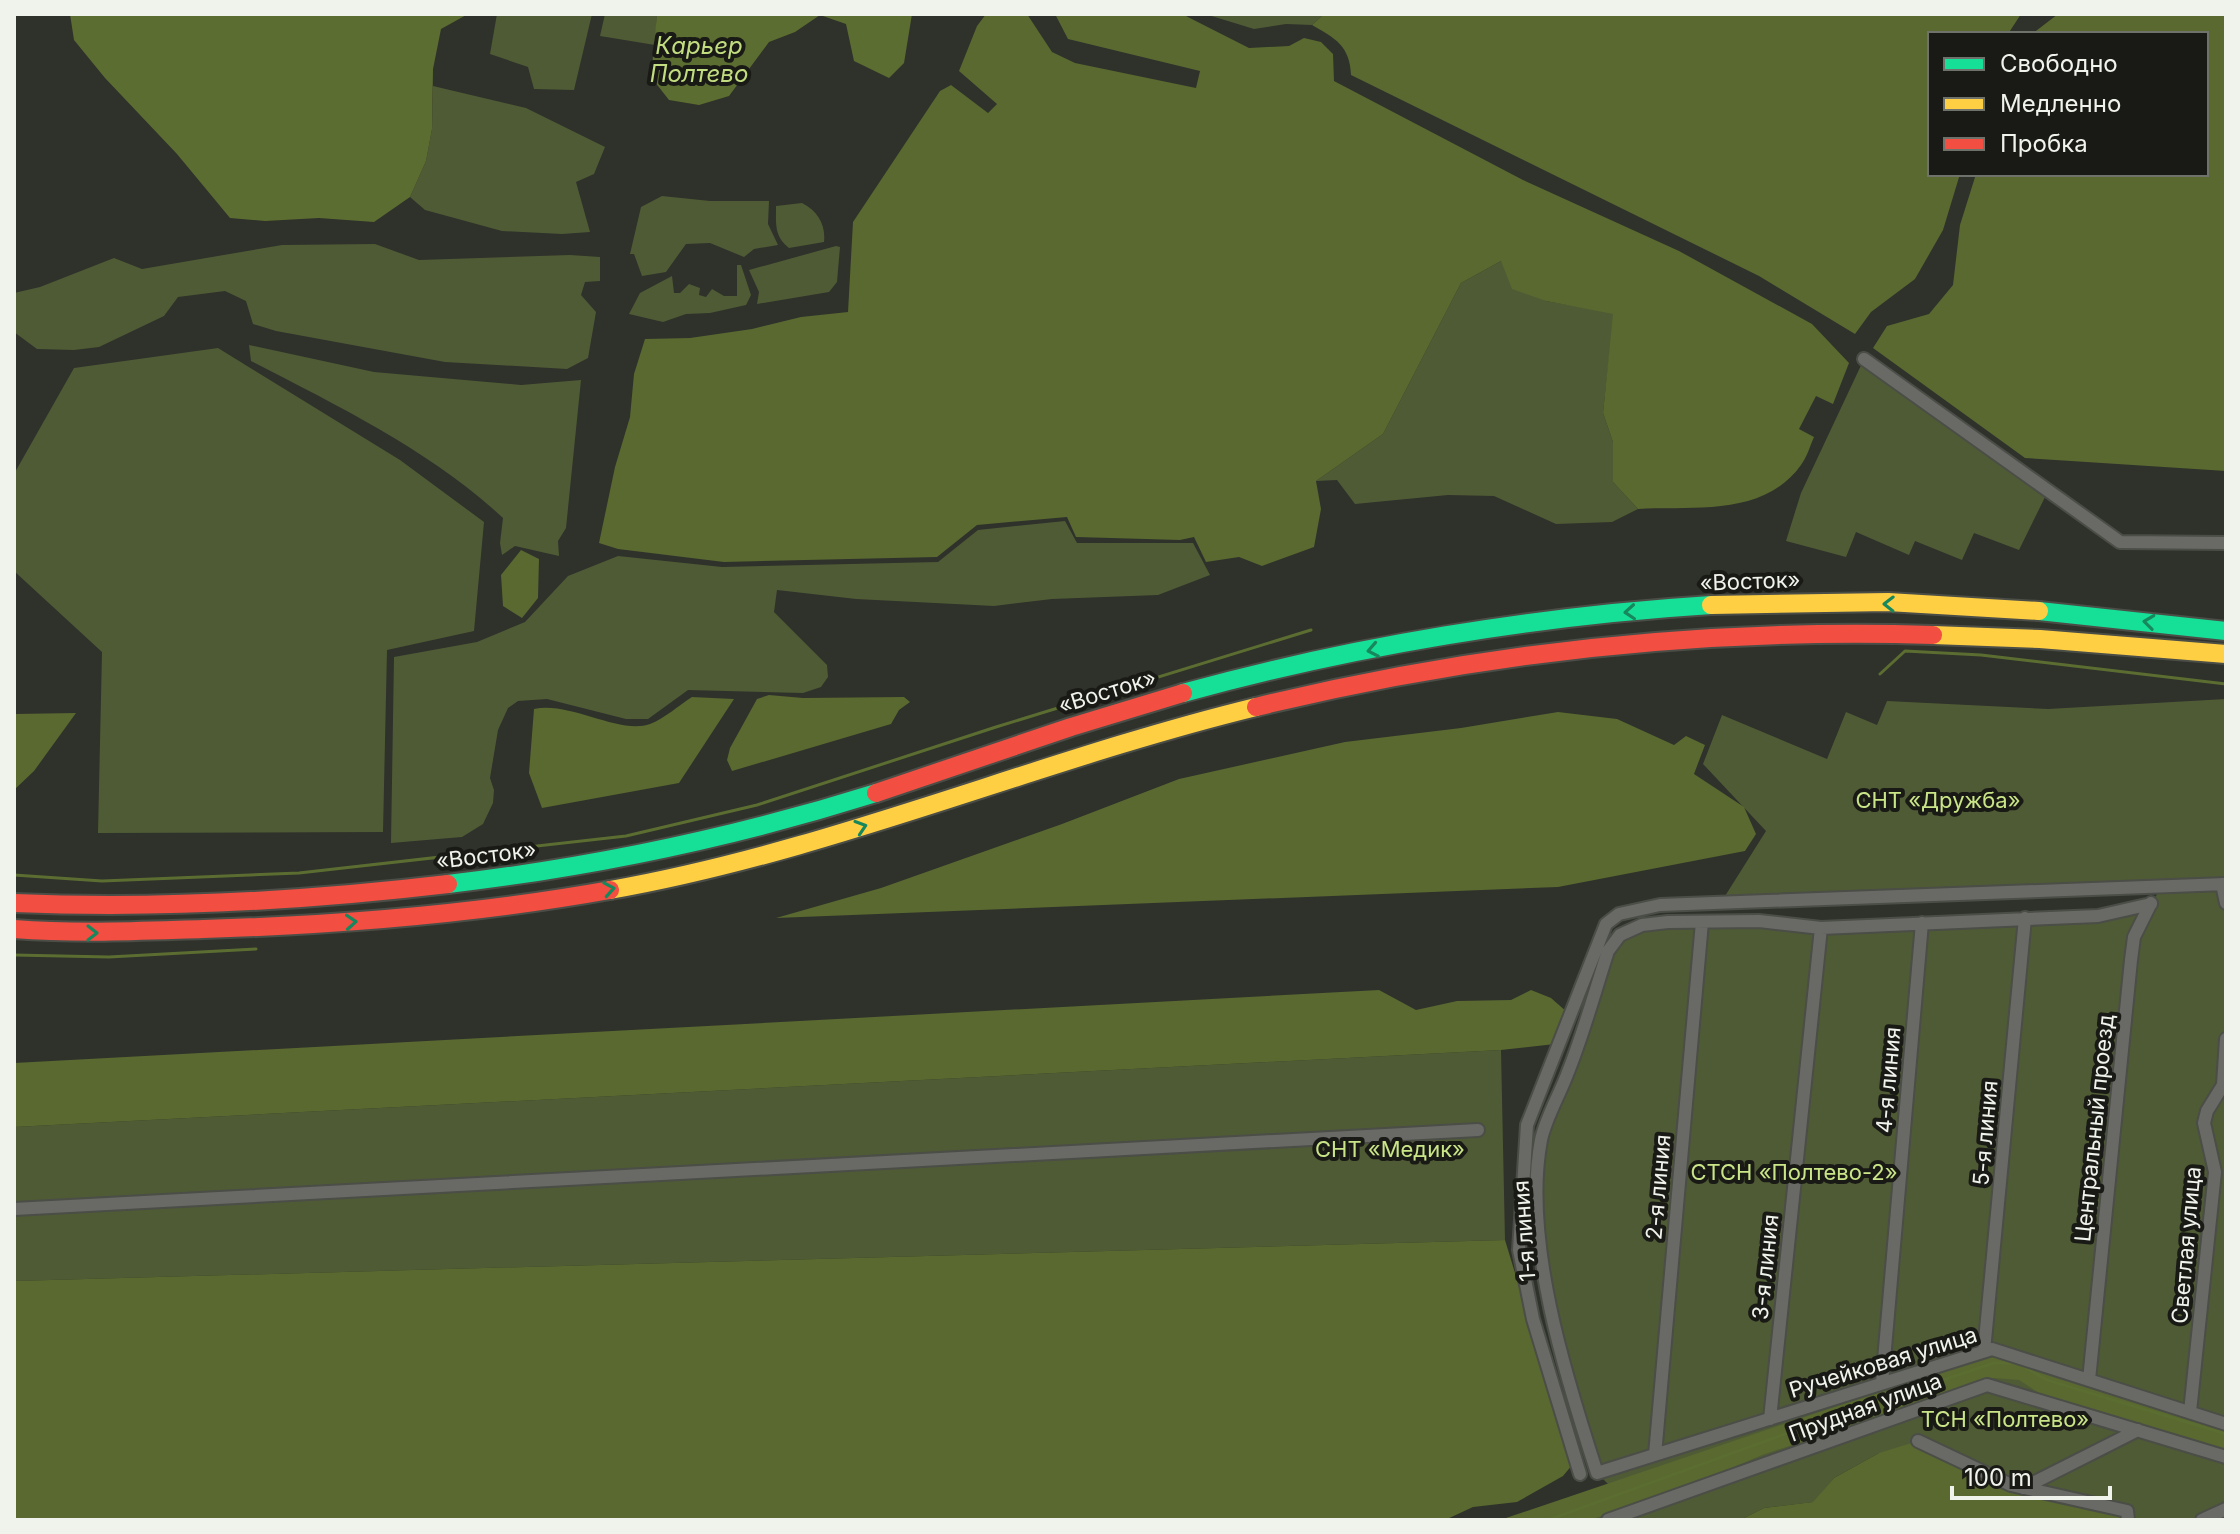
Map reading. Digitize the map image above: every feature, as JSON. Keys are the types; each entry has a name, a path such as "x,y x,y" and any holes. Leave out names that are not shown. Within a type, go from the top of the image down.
{"highway":[{"name":"«Восток»","path":"14,903 186,908 391,892 587,866 700,843 798,817 1166,698 1364,652 1478,631 1592,615 1776,602 1947,605 2073,613 2226,631"},
{"path":"14,929 136,934 292,926 489,910 572,896 700,873 819,841 1167,730 1272,703 1380,681 1557,652 1732,637 1944,635 2137,645 2226,654"}],"street":[{"path":"1864,359 2120,542 2226,543"},
{"path":"1580,1474 1533,1319 1519,1250 1527,1125 1606,924 1619,914 1660,905 2224,884 2226,903"},
{"name":"Центральный проезд","path":"2089,1380 2134,937 2161,887"},
{"name":"1-я линия","path":"1597,1473 1570,1390 1541,1254 1537,1197 1541,1138 1570,1069 1608,951 1620,935 1642,925 1668,922 1759,921 1821,928 2098,916 2151,904"},
{"name":"5-я линия","path":"1984,1351 2025,918"},
{"name":"2-я линия","path":"1655,1455 1702,922"},
{"name":"4-я линия","path":"1882,1383 1922,923"},
{"name":"3-я линия","path":"1770,1419 1821,928"},
{"name":"Светлая улица","path":"2190,1412 2215,1172 2204,1123 2207,1111 2223,1085 2226,1039"},
{"path":"14,1209 1478,1130"},
{"name":"Ручейковая улица","path":"1597,1473 1992,1349 2226,1424"},
{"name":"Прудная улица","path":"1608,1520 1987,1385 2226,1457"},
{"path":"2023,1488 2138,1430"},
{"path":"1918,1441 2011,1485 2127,1511 2128,1520"},
{"path":"2202,1520 2226,1509"}],"green space":[{"path":"497,14 592,14 574,90 534,89 528,67 490,54"},
{"path":"605,14 657,14 655,45 600,36"},
{"path":"1205,14 1324,14 1312,25 1286,24 1254,29"},
{"path":"433,86 526,108 605,147 594,174 576,182 590,232 502,231 425,210 410,197 426,161 432,129"},
{"path":"662,196 710,201 769,201 768,224 778,245 754,249 744,257 710,243 686,244 666,272 642,276 634,254 630,254 641,207"},
{"path":"802,203 820,219 824,242 789,248 778,234 776,206"},
{"path":"375,244 419,260 570,255 600,257 600,281 585,282 581,295 596,312 588,358 567,369 445,362 276,331 253,324 246,301 225,291 178,297 164,316 99,347 37,349 14,332 14,293 40,287 114,258 142,269 282,245"},
{"path":"840,247 837,282 829,292 757,304 759,292 749,270"},
{"path":"1501,261 1546,301 1614,313 1603,413 1613,442 1613,482 1638,509 1612,522 1556,524 1494,496 1448,495 1355,504 1337,480 1316,481 1383,434 1461,283"},
{"path":"737,265 741,265 751,295 746,305 710,313 686,314 663,322 629,314 640,293 672,276 674,293 680,293 689,284 700,288 699,295 706,297 712,289 724,296 737,296"},
{"path":"249,345 374,372 521,385 581,380 566,528 558,541 559,556 515,546 502,555 503,518 475,494 383,431 251,361"},
{"path":"218,348 400,460 484,522 474,631 387,650 383,832 98,833 102,652 14,571 14,474 74,368"},
{"path":"1864,359 2049,489 2019,550 1974,533 1962,560 1915,541 1909,555 1856,532 1846,557 1786,541 1801,493"},
{"path":"1065,521 1077,543 1193,543 1210,575 1158,595 1052,599 994,606 856,599 777,590 774,612 827,665 828,677 821,687 803,693 688,690 648,719 626,719 547,699 518,701 508,708 498,730 490,778 494,790 493,803 483,824 462,837 391,843 394,657 477,642 525,622 568,576 618,556 722,567 938,562 978,530"},
{"name":"СТСН «Полтево-2»","path":"2226,699 2226,1520 2128,1520 1879,1453 1834,1478 1814,1502 1764,1508 1740,1520 1548,1520 1619,1495 1597,1473 1541,1254 1541,1138 1620,935 1668,922 1821,928 2098,916 2151,904 2161,888 1720,904 1766,831 1703,764 1722,715 1827,759 1846,712 1877,725 1887,701 2048,709"},
{"name":"СНТ «Медик»","path":"1501,1050 1505,1240 14,1281 14,1127"}],"shaded area":[{"path":"986,14 1027,14 1052,52 1075,63 1196,88 1200,71 1068,39 1055,14 1182,14 1249,48 1289,46 1304,38 1321,42 1333,54 1334,81 1523,180 1679,251 1812,324 1849,363 1833,404 1816,396 1799,429 1814,437 1805,459 1786,482 1768,493 1727,505 1638,509 1613,482 1613,442 1603,413 1613,314 1546,301 1512,289 1501,261 1461,283 1383,434 1316,481 1321,509 1314,547 1262,566 1239,557 1206,562 1194,537 1180,540 1076,537 1067,517 977,525 937,557 724,562 618,549 599,543 615,467 630,417 634,374 645,339 690,338 752,329 801,317 848,312 853,222 940,91 951,85 988,113 997,104 959,71 977,26"},
{"path":"1324,14 2021,14 2009,32 1928,32 1928,176 1959,176 1943,230 1915,279 1871,312 1855,334 1759,276 1351,75 1348,57 1340,44 1312,25"},
{"path":"2058,14 2226,14 2226,471 2025,458 1873,348 1887,326 1929,314 1953,285 1960,225 1975,176 2208,176 2208,32 2035,32"},
{"path":"521,550 539,559 538,598 522,618 503,606 501,575"},
{"path":"769,695 803,698 904,697 910,702 899,710 891,724 732,771 727,760 730,748 757,699"},
{"path":"692,697 734,699 679,783 542,808 529,773 534,709 563,710 638,726 655,722"},
{"path":"1558,712 1617,719 1674,745 1686,736 1705,745 1694,774 1744,807 1756,834 1745,851 1558,887 776,918 881,888 1179,779 1345,742"},
{"path":"76,713 34,771 14,790 14,714"},
{"path":"1379,990 1416,1010 1457,1001 1511,1000 1531,990 1551,998 1567,1012 1564,1043 1501,1050 14,1127 14,1063"},
{"path":"1505,1240 1573,1464 1563,1476 1517,1502 1473,1507 1445,1520 14,1520 14,1281"},
{"path":"1991,1354 2025,1356 2053,1375 2226,1428 2226,1453 2048,1399 2019,1380 1994,1378 1762,1455 1694,1484 1590,1520 1500,1520"},
{"path":"1918,1441 2011,1485 2127,1511 2128,1520 1740,1520 1764,1508 1813,1502 1834,1478 1879,1453"}],"water":[{"path":"70,14 468,14 441,29 433,69 432,129 426,161 410,197 374,222 319,218 265,221 230,218 74,40"},
{"name":"Карьер Полтево","path":"657,14 912,14 904,63 889,78 854,61 846,24 820,15 795,32 769,42 729,96 699,105 669,100 651,77"}],"waterway":[{"path":"14,875 102,881 299,873 626,836 757,805 1311,630"},
{"path":"1880,674 1905,651 1981,655 2226,684"},
{"path":"14,955 109,957 256,949"},
{"path":"1548,1520 1818,1422 1994,1363 2017,1363 2047,1380 2226,1434"}],"traffic: fast":[{"path":"1183,693 1379,647 1512,625 1711,605"},
{"path":"2039,611 2226,631"},
{"path":"448,884 557,869 664,849 876,793"}],"traffic: slow":[{"path":"1711,605 1888,602 2039,611"},
{"path":"1933,635 2040,639 2226,654"},
{"path":"610,890 774,852 1095,752 1256,707"}],"traffic: jam":[{"path":"1256,707 1423,672 1592,648 1762,636 1933,635"},
{"path":"876,793 1183,693"},
{"path":"14,903 123,905 232,902 448,884"},
{"path":"14,929 108,932 306,925 458,912 610,890"}],"park label":[{"name":"СНТ «Дружба»","path":"1938,800"},
{"name":"ТСН «Полтево»","path":"2005,1419"}]}
